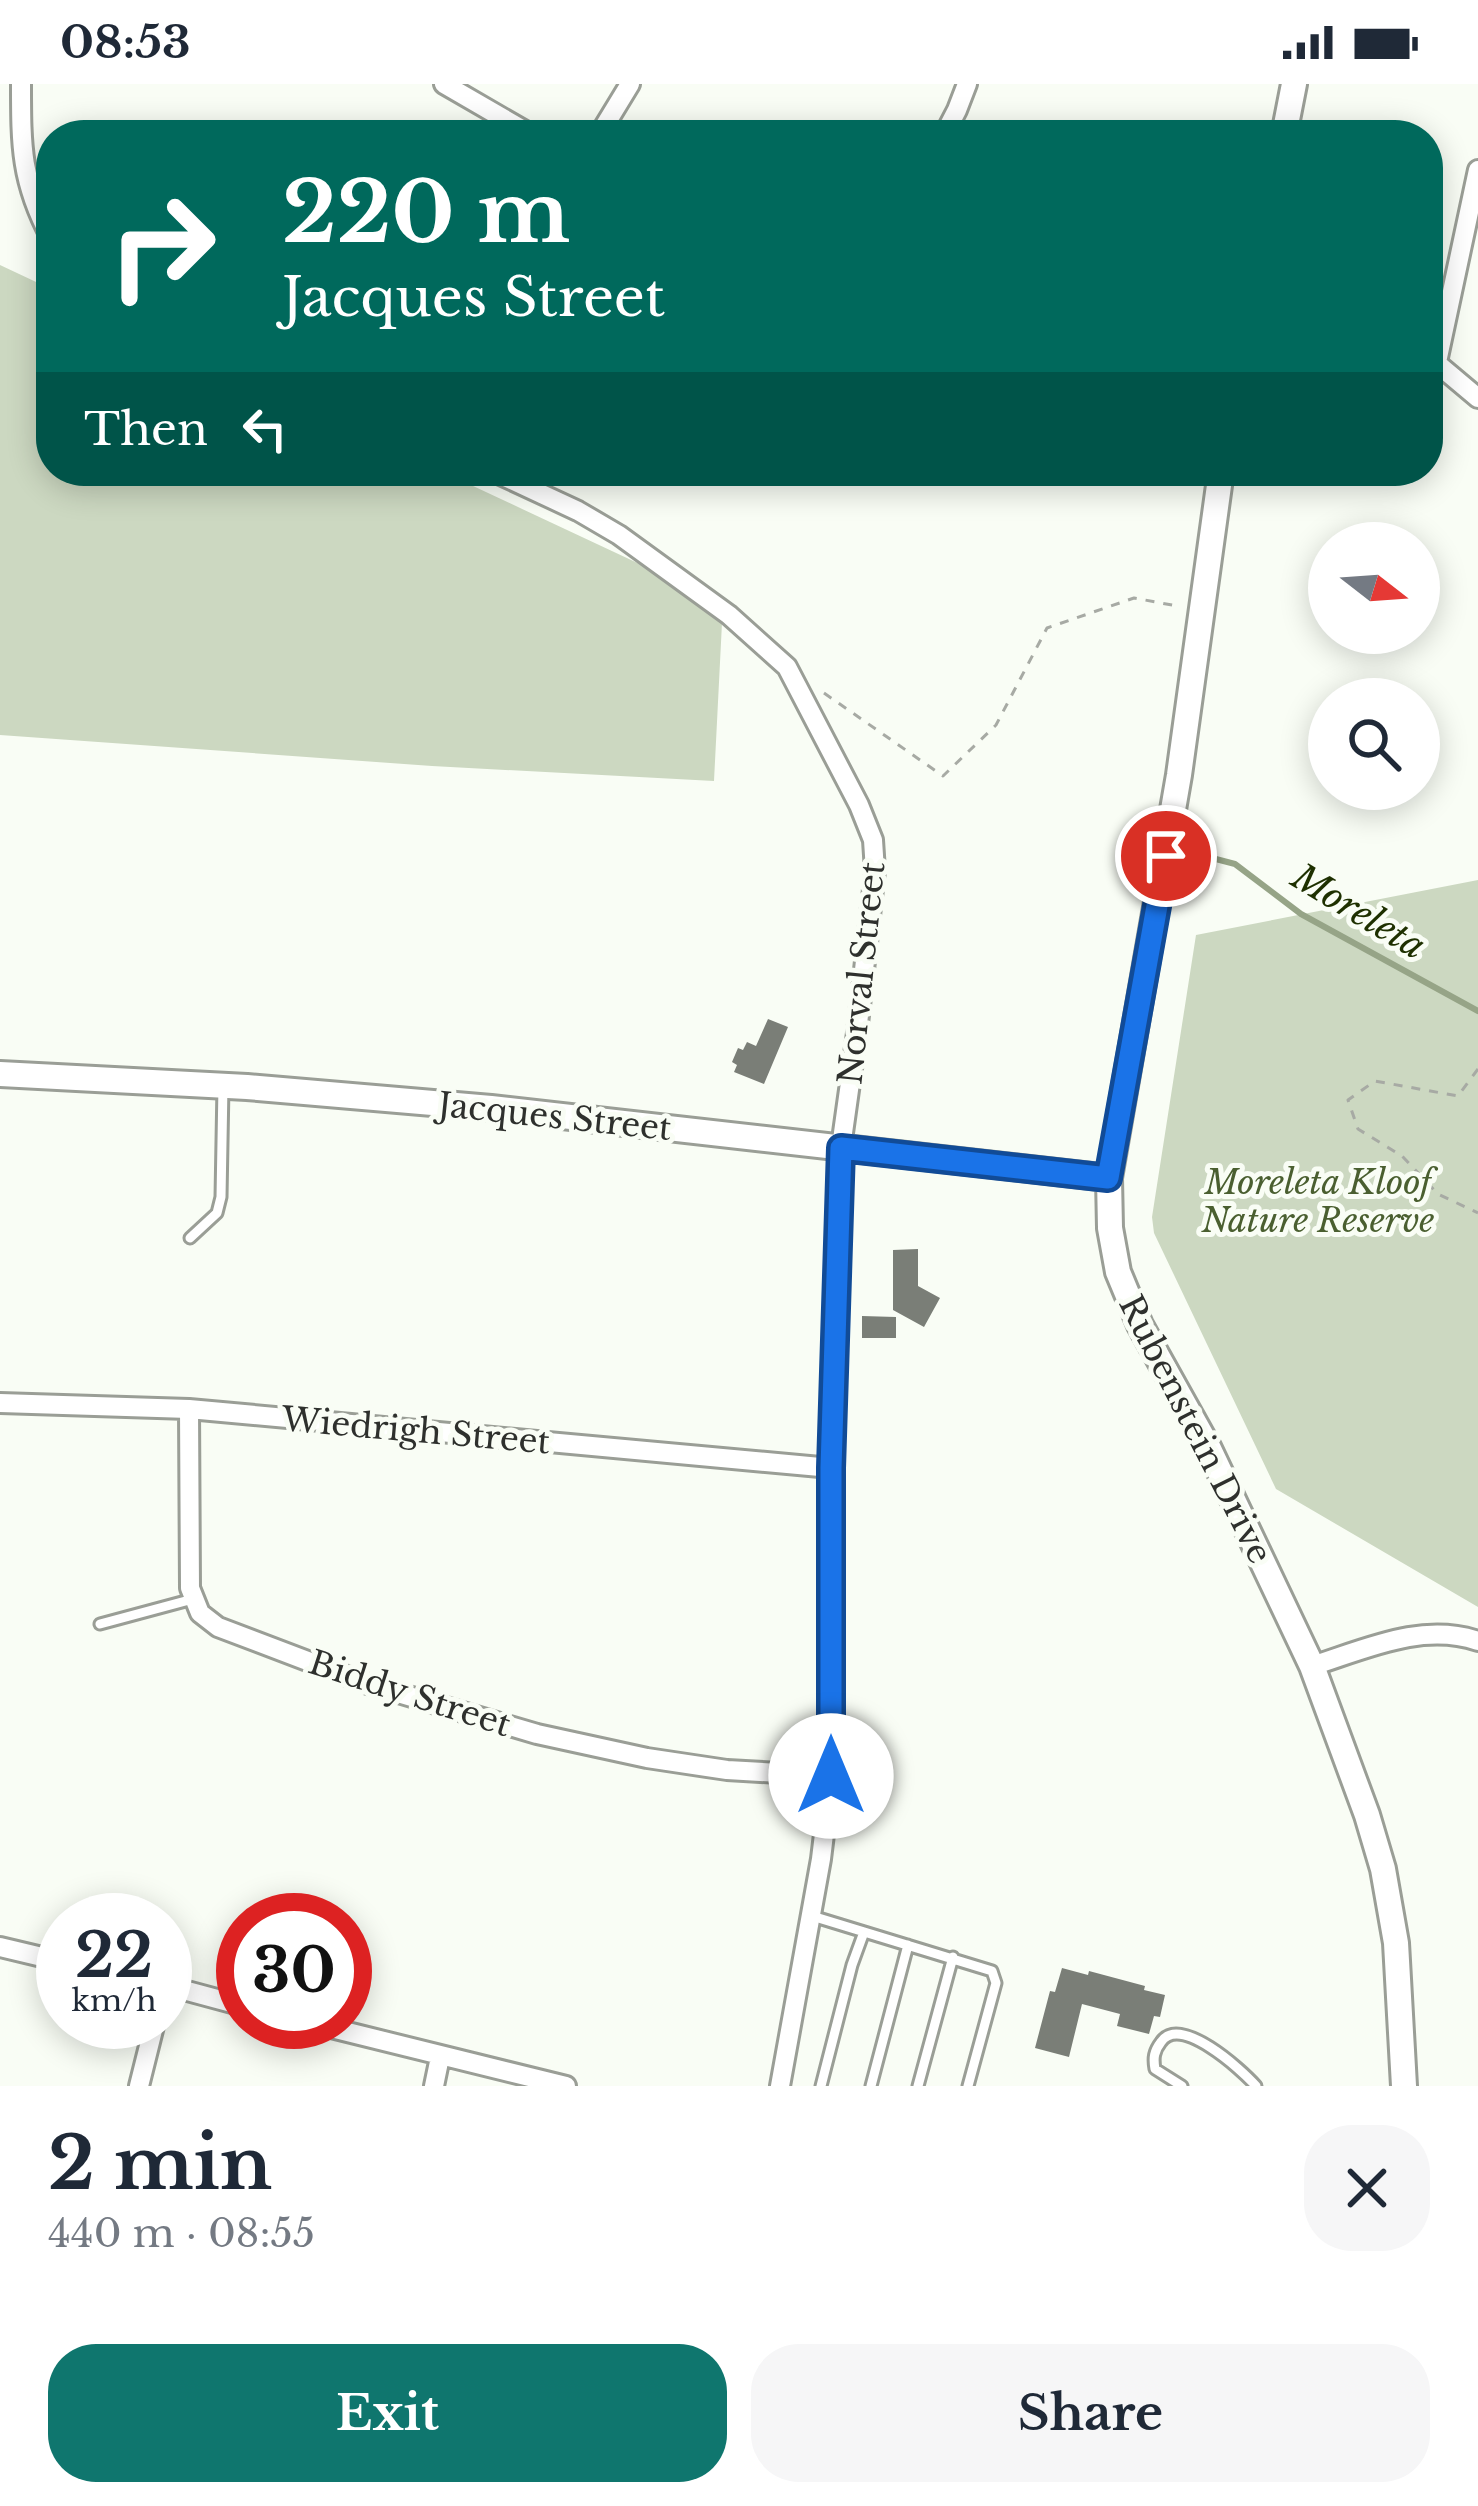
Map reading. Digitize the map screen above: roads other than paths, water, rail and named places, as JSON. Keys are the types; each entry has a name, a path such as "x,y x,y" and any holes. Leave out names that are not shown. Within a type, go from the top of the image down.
{"street":[{"path":"21,84 24,168 36,207"},
{"path":"444,84 506,120"},
{"path":"608,120 630,84"},
{"path":"951,120 967,84"},
{"path":"1287,120 1295,86"},
{"path":"1443,314 1478,170"},
{"path":"1443,368 1478,398"},
{"name":"Norval Street","path":"524,486 619,535 729,615 788,667 860,805 873,840 857,1033 841,1148 831,1468 831,1776 812,1916 780,2086"},
{"name":"Rubenstein Drive","path":"1219,486 1180,775 1108,1178 1110,1228 1118,1272 1140,1324 1208,1447 1312,1666 1367,1815 1396,1942 1403,2086"},
{"name":"Jacques Street","path":"0,1074 491,1108 1108,1178"},
{"name":"Wiedrigh Street","path":"0,1403 190,1409 831,1468"},
{"path":"190,1409 189,1577 193,1599"},
{"name":"Biddy Street","path":"193,1599 207,1620 235,1634 368,1684 484,1720 647,1758 750,1773 831,1776"},
{"path":"1312,1666 1413,1635 1453,1635 1478,1641"},
{"path":"0,1947 36,1956"},
{"path":"372,2039 566,2086"},
{"path":"139,2086 148,2049"},
{"path":"434,2086 440,2056"}],"lane":[{"path":"190,1238 218,1214 223,1086"},
{"path":"100,1624 193,1599"},
{"path":"812,1916 987,1967 996,1976 968,2086"},
{"path":"821,2086 864,1932"},
{"path":"871,2086 908,1945"},
{"path":"919,2086 953,1957"},
{"path":"1182,2086 1155,2069 1154,2055 1170,2033 1194,2038 1256,2086"}],"waterway":[{"name":"Moreleta","path":"1212,858 1235,864 1301,914 1478,1011"}],"park label":[{"name":"Moreleta Kloof Nature Reserve","path":"1318,1201"}]}
